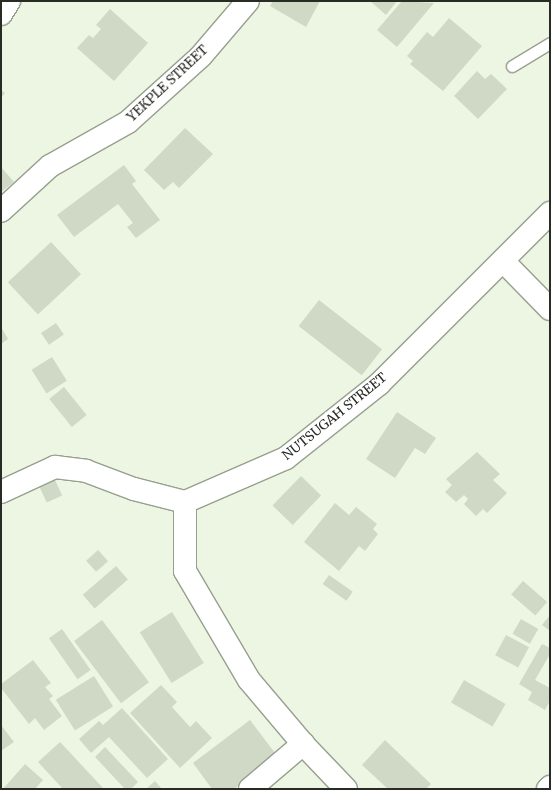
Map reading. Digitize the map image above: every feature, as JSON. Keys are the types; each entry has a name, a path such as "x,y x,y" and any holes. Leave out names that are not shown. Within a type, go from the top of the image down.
{"street":[{"path":"1,14 9,1"},
{"name":"YEKPLE STREET","path":"1,211 50,166 128,122 201,56 248,1"},
{"name":"NUTSUGAH STREET","path":"185,502 286,458 379,384 550,213"},
{"path":"503,261 550,309"},
{"path":"1,492 55,467 86,471 134,489 185,502 185,571 249,680 303,744 346,789"},
{"path":"250,789 303,744"}],"lane":[{"path":"512,66 550,43"}],"building":[{"path":"273,1 320,1 306,27 270,6"},
{"path":"370,1 397,1 386,15"},
{"path":"402,1 434,3 397,47 377,30"},
{"path":"110,9 148,43 114,81 77,48 89,35 93,38 101,29 96,25"},
{"path":"449,18 482,46 443,91 410,64 413,61 407,56 427,32 433,37"},
{"path":"477,71 485,79 491,74 507,89 478,119 454,96"},
{"path":"1,90 5,93 1,98"},
{"path":"185,128 213,154 179,188 173,182 164,190 144,170"},
{"path":"124,165 136,181 132,184 160,220 136,238 127,227 133,223 118,204 74,237 57,215"},
{"path":"1,167 14,182 1,192"},
{"path":"51,242 81,274 38,314 8,282"},
{"path":"319,300 382,349 362,375 299,326"},
{"path":"56,323 64,335 49,345 41,333"},
{"path":"1,327 8,339 1,344"},
{"path":"52,357 67,381 46,393 32,370"},
{"path":"64,387 87,415 72,427 49,399"},
{"path":"397,412 436,438 425,454 415,448 395,478 366,459"},
{"path":"477,452 500,474 493,480 507,493 487,513 483,509 476,516 464,504 468,499 464,495 456,502 445,492 452,485 446,479"},
{"path":"301,476 321,495 293,525 273,505"},
{"path":"55,480 62,495 47,503 40,487"},
{"path":"335,503 349,515 356,507 377,524 373,529 378,534 365,551 359,546 339,571 304,542"},
{"path":"98,550 108,561 96,572 86,561"},
{"path":"116,566 128,580 95,608 83,595"},
{"path":"329,575 353,592 346,601 323,584"},
{"path":"523,581 547,602 535,616 511,595"},
{"path":"172,612 204,663 172,683 140,632"},
{"path":"550,615 550,631 542,625"},
{"path":"521,619 538,629 530,644 512,634"},
{"path":"102,620 149,682 121,703 74,641"},
{"path":"62,629 91,670 78,679 49,638"},
{"path":"506,635 529,647 518,668 495,655"},
{"path":"542,644 550,648 550,654 535,680 550,688 550,701 545,710 528,700 532,692 519,684"},
{"path":"33,660 51,683 45,687 53,696 49,699 62,716 44,730 35,718 29,724 1,688 1,684"},
{"path":"94,676 113,707 75,730 56,700"},
{"path":"464,680 506,704 493,727 451,703"},
{"path":"161,685 177,702 172,707 190,727 196,721 212,738 180,768 130,713"},
{"path":"122,708 168,759 147,778 109,737 91,753 79,739 99,721 103,725"},
{"path":"250,720 278,757 234,789 212,789 193,763"},
{"path":"1,725 14,742 1,751"},
{"path":"385,740 431,784 426,789 388,789 362,765"},
{"path":"60,742 104,789 63,789 38,762"},
{"path":"105,747 138,782 131,789 125,789 95,757"},
{"path":"25,764 43,780 35,789 3,789"},
{"path":"155,781 162,789 146,789"}]}
